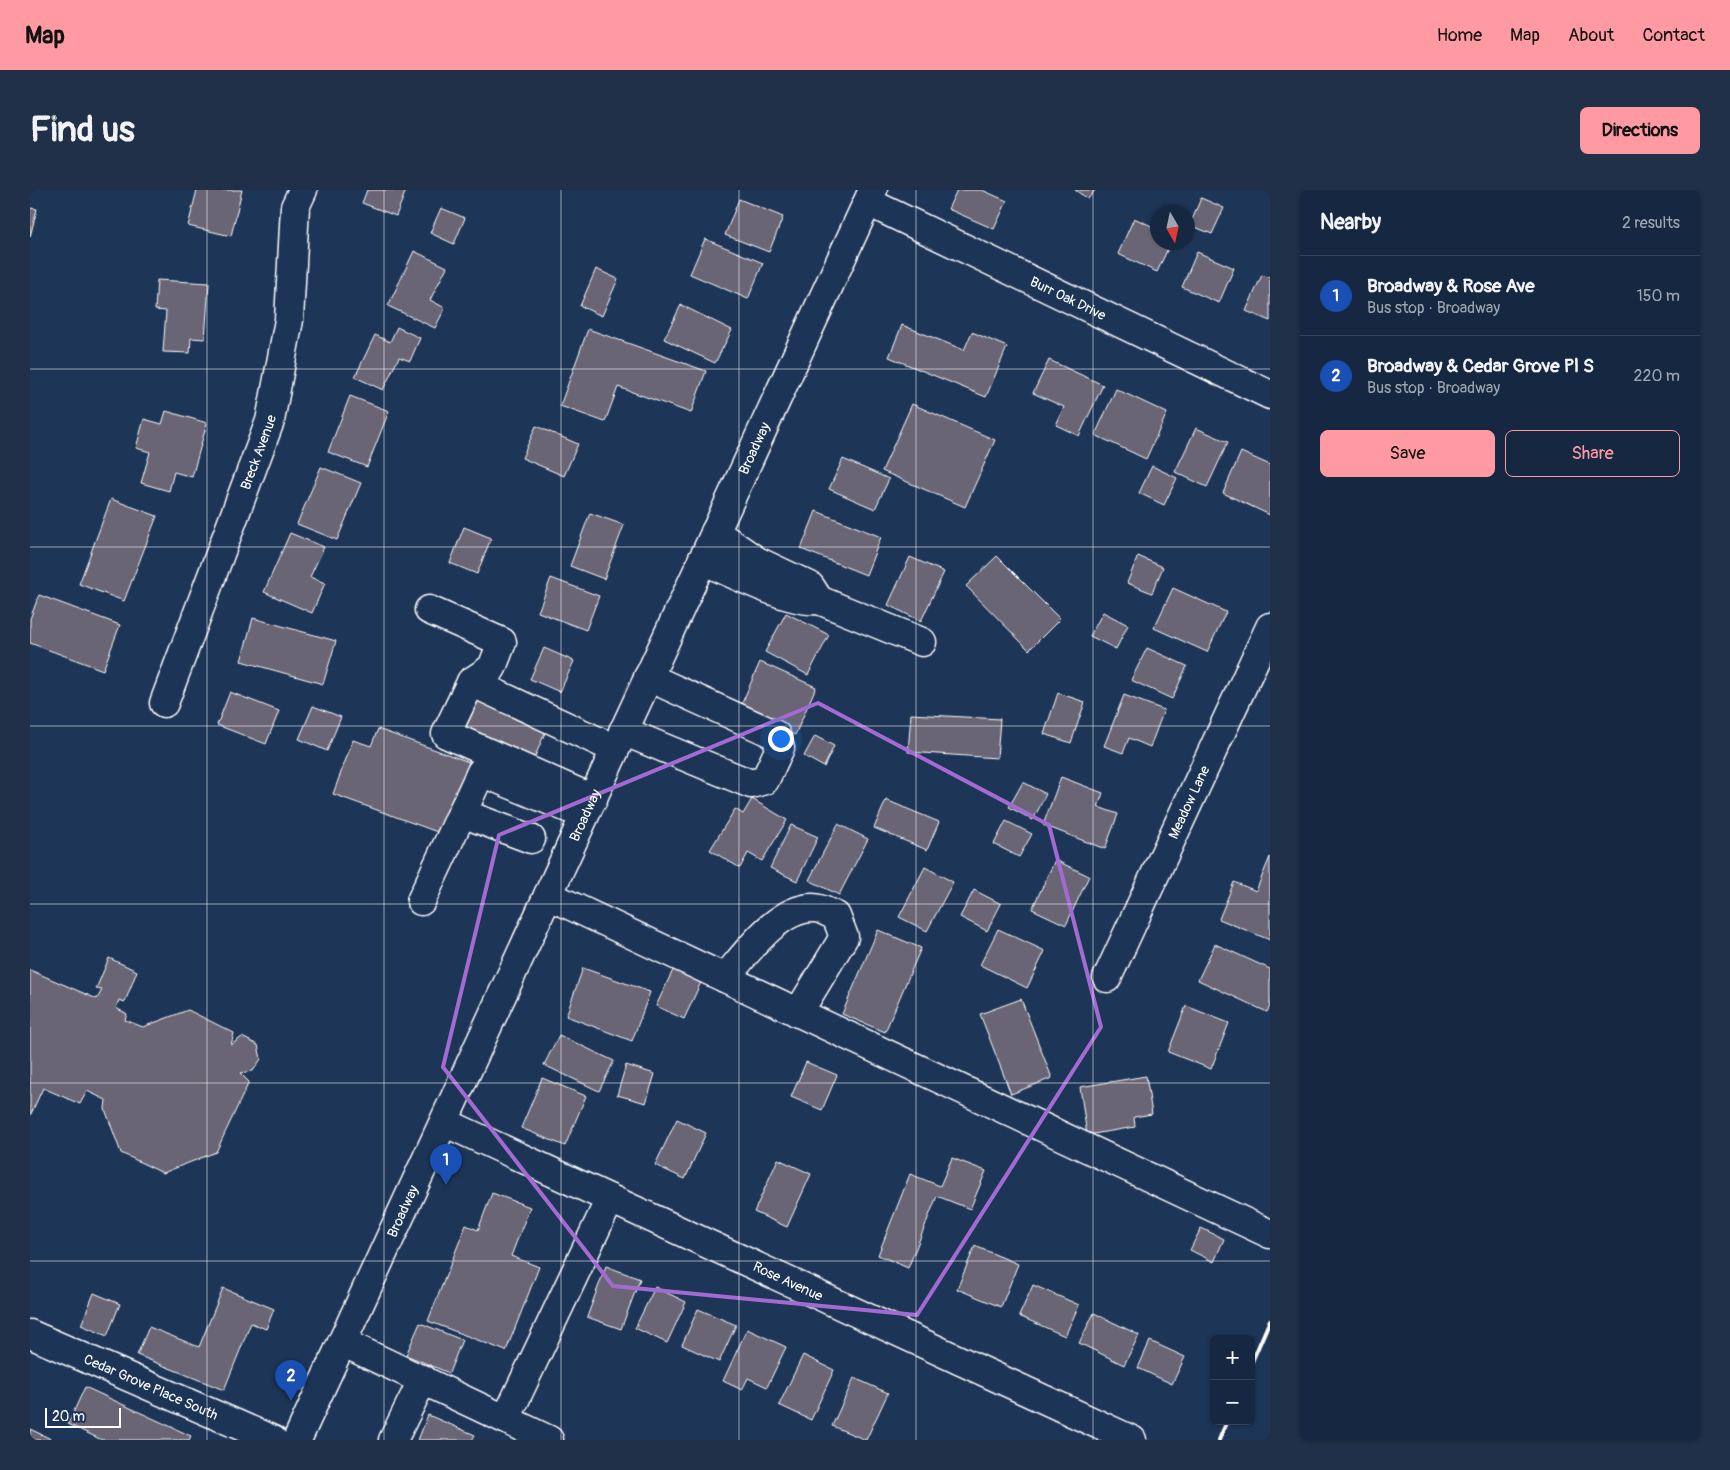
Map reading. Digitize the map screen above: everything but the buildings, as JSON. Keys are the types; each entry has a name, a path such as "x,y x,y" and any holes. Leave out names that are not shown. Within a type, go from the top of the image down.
{"street":[{"name":"Breck Avenue","path":"164,703 270,421 289,320 295,207 303,190"},
{"name":"Burr Oak Drive","path":"870,196 1270,395"},
{"name":"Broadway","path":"297,1440 870,196"},
{"path":"715,532 757,561 810,586 819,600"},
{"path":"702,560 808,602 819,600 922,642"},
{"path":"430,610 502,642 492,668 472,682 446,734 589,807"},
{"name":"Meadow Lane","path":"1107,978 1270,628"},
{"path":"472,682 619,740 751,784 765,780 780,748 776,735 648,676"},
{"path":"421,901 481,772 589,807"},
{"path":"462,813 531,840"},
{"path":"548,895 1270,1234"},
{"path":"725,978 761,937 792,912 815,908 836,916 844,937 798,1013"},
{"name":"Rose Avenue","path":"444,1122 1132,1440"},
{"path":"506,1419 610,1199"},
{"name":"Cedar Grove Place South","path":"30,1334 273,1440"},
{"path":"342,1342 550,1440"},
{"path":"393,1440 423,1379"}],"highlighted area":[{"path":"818,703 1049,825 1101,1027 917,1315 613,1286 443,1067 499,835"}],"railway":[{"path":"1255,1355 1270,1320"},
{"path":"1219,1440 1225,1425"}],"place":[{"name":"Broadway & Rose Ave","path":"446,1185"},
{"name":"Broadway & Cedar Grove Pl S","path":"291,1401"}]}
